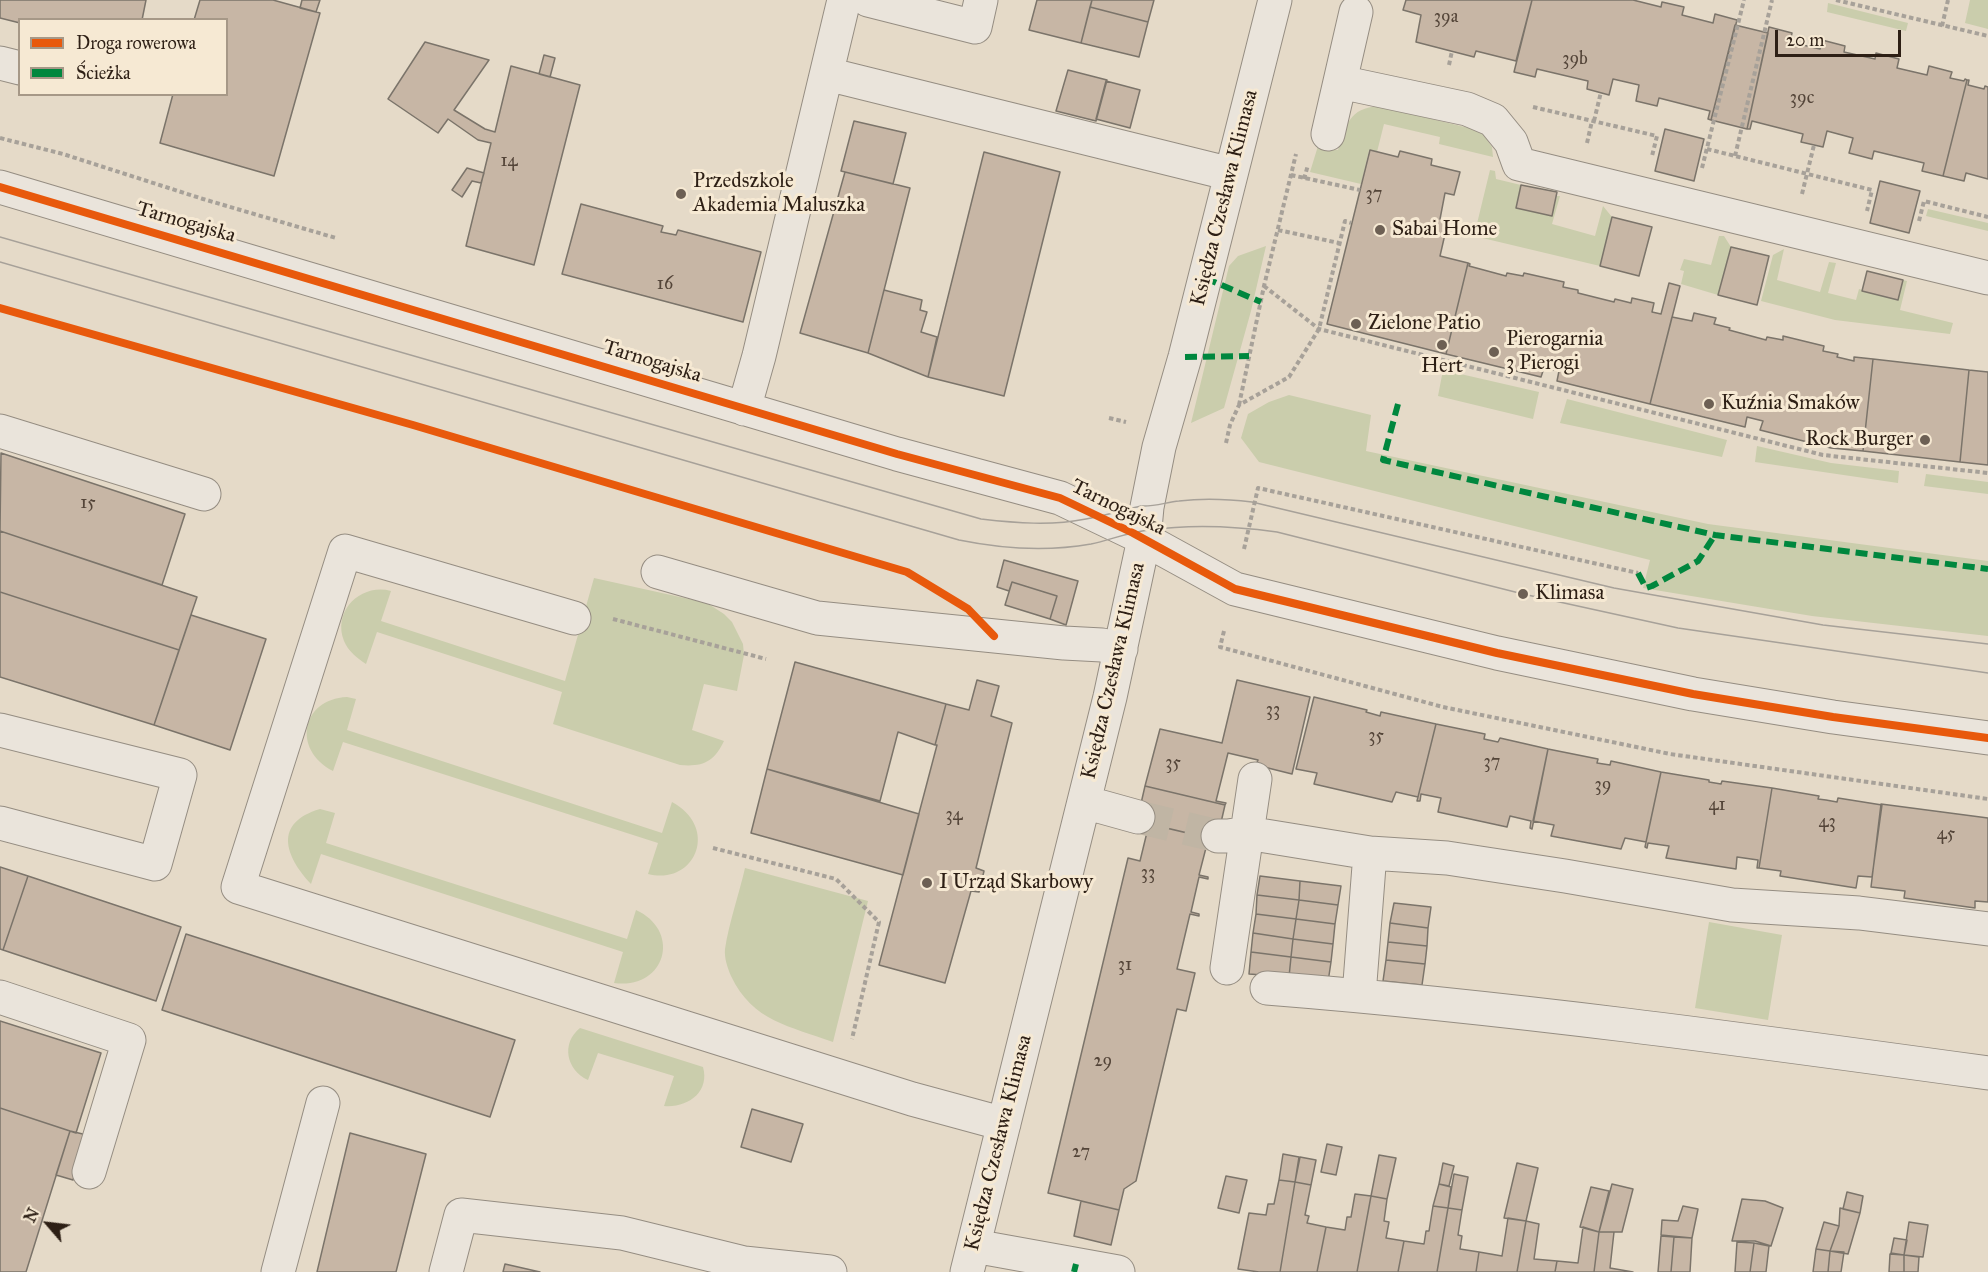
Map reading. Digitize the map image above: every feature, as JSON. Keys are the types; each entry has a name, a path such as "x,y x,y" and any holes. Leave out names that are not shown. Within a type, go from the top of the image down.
{"street":[{"path":"744,409 759,356 844,0"},
{"path":"868,0 975,27 981,0"},
{"name":"Księdza Czesława Klimasa","path":"970,1259 1121,650 1144,539 1147,507 1159,447 1184,363 1275,0"},
{"path":"1328,134 1356,12"},
{"path":"0,63 18,68"},
{"path":"827,74 1231,174"},
{"path":"1340,82 1467,109 1493,120 1511,142 1519,164 1988,278"},
{"name":"Tarnogajska","path":"0,187 897,454 1060,498 1144,539 1235,589 1497,653 1693,694 1833,717 1988,738"},
{"path":"0,431 204,494"},
{"path":"574,618 345,551 238,887 912,1099 1004,1124"},
{"path":"658,572 817,618 1102,645 1121,650"},
{"path":"0,730 180,775 155,864 0,823"},
{"path":"1227,968 1233,834 1255,779"},
{"path":"1084,802 1138,817"},
{"path":"1233,834 1370,853 1447,858 1732,905 1859,913 1988,929"},
{"path":"1359,995 1370,853"},
{"path":"1267,988 1359,995 1765,1042 1988,1073"},
{"path":"0,996 129,1040 89,1172"},
{"path":"278,1272 323,1103"},
{"path":"446,1272 461,1215 622,1233 744,1263 830,1272"},
{"path":"970,1259 1118,1272"}],"path":[{"path":"1693,206 1744,0"},
{"path":"1735,156 1772,0"},
{"path":"1836,0 1988,36"},
{"path":"1942,26 1948,0"},
{"path":"1594,121 1601,92"},
{"path":"1524,105 1657,136 1643,194"},
{"path":"0,138 63,154 203,199 336,238"},
{"path":"1807,174 1814,145"},
{"path":"1707,149 1872,190"},
{"path":"1291,175 1360,190"},
{"path":"1910,259 1924,201 1988,217"},
{"path":"1239,405 1289,377 1319,329 1344,221 1351,223"},
{"path":"1226,443 1230,425 1239,405 1278,230 1339,243"},
{"path":"1264,286 1319,329 1823,455 1988,473"},
{"path":"1109,418 1127,423"},
{"path":"1243,556 1258,488 1638,573"},
{"path":"574,618 595,615 766,659"},
{"path":"1224,631 1220,647 1443,707 1670,754 1988,799"},
{"path":"713,848 836,879 879,922 852,1041"}],"green space":[{"path":"1970,0 1988,0 1988,29 1965,23"},
{"path":"1828,3 1908,23 1906,31 1827,12"},
{"path":"1379,106 1481,131 1492,147 1493,157 1439,144 1440,137 1384,124 1377,152 1369,150 1361,184 1310,172 1318,146 1338,150 1350,119 1361,110"},
{"path":"1490,170 1495,171 1496,179 1521,185 1516,207 1552,216 1557,196 1560,196 1552,224 1595,236 1603,206 1612,217 1600,266 1474,236"},
{"path":"1928,209 1988,223 1988,231 1926,216"},
{"path":"1719,236 1724,236 1731,247 1718,295 1681,284 1684,271 1680,270 1684,259 1711,265"},
{"path":"1266,246 1224,408 1191,423 1229,266 1238,256"},
{"path":"1784,249 1777,280 1820,292 1829,262 1836,263 1828,293 1856,300 1859,289 1897,299 1903,280 1907,281 1900,310 1953,323 1950,334 1835,320 1761,301 1773,255"},
{"path":"1443,370 1539,392 1533,419 1438,396"},
{"path":"1289,395 1371,415 1366,451 1708,524 1988,561 1988,636 1812,616 1643,588 1650,560 1259,462 1241,438 1248,414 1269,402"},
{"path":"1567,399 1727,440 1722,457 1560,423"},
{"path":"1757,446 1831,463 1899,471 1898,483 1755,462"},
{"path":"1926,474 1988,482 1988,494 1924,486"},
{"path":"594,578 707,603 732,622 743,644 744,655 737,691 704,684 692,730 724,741 716,754 707,762 680,765 553,724 562,692 377,632 366,664 348,648 341,630 342,619 352,601 370,591 391,591 381,621 565,681"},
{"path":"347,697 356,699 347,730 662,833 672,802 687,813 695,826 698,839 696,852 689,863 678,871 664,875 648,874 658,843 343,742 333,771 320,762 311,751 307,739 307,727 320,706 332,700"},
{"path":"320,809 335,813 326,843 627,939 636,910 650,919 659,931 663,944 662,957 656,969 646,978 632,983 614,983 623,952 321,854 311,884 295,862 288,841 295,823 305,815"},
{"path":"745,868 868,901 833,1042 788,1026 762,1013 750,1003 731,976 725,949"},
{"path":"1709,922 1782,935 1768,1020 1695,1008"},
{"path":"580,1028 703,1067 703,1084 700,1091 689,1101 664,1106 674,1076 598,1053 588,1080 575,1070 569,1056 570,1041"}],"building":[{"path":"0,0 146,0 142,18 18,18 18,22 0,18"},
{"path":"200,0 273,0 320,13 274,176 160,143 172,96 228,96 228,18 195,18"},
{"path":"302,0 320,0 316,12 300,8"},
{"path":"1037,0 1092,0 1081,43 1029,30"},
{"path":"1092,0 1154,0 1148,22 1090,7"},
{"path":"1406,0 1532,0 1516,61 1476,51 1474,57 1416,42 1421,15 1403,10"},
{"path":"1532,0 1633,0 1661,7 1662,2 1684,7 1682,15 1713,23 1715,14 1737,20 1711,120 1708,119 1710,111 1659,98 1657,106 1636,101 1639,85 1613,79 1609,95 1587,89 1588,81 1537,69 1535,77 1514,72"},
{"path":"1090,7 1148,22 1139,57 1081,43"},
{"path":"1735,25 1768,33 1747,129 1711,120"},
{"path":"1769,27 1792,33 1790,42 1820,49 1822,40 1845,46 1844,52 1875,59 1876,53 1899,59 1897,68 1927,75 1929,66 1952,72 1950,78 1967,80 1943,176 1922,171 1924,163 1874,151 1872,159 1849,153 1853,138 1827,131 1823,147 1801,142 1803,134 1752,121 1750,129 1747,129"},
{"path":"425,42 489,60 454,110 485,129 495,132 511,66 580,85 534,265 466,246 491,143 478,140 448,119 438,133 388,99"},
{"path":"544,55 555,58 550,77 539,74"},
{"path":"1068,70 1107,80 1096,121 1056,111"},
{"path":"1967,80 1969,80 1968,85 1984,89 1985,86 1988,87 1988,179 1966,173 1964,181 1943,176"},
{"path":"1106,81 1140,90 1130,128 1096,119"},
{"path":"854,121 906,133 893,184 841,171"},
{"path":"1665,129 1704,139 1694,181 1655,171"},
{"path":"1370,150 1398,157 1400,151 1432,159 1431,165 1460,172 1454,195 1445,193 1440,219 1448,221 1440,256 1468,263 1446,354 1327,324"},
{"path":"984,152 1060,172 1004,396 928,377"},
{"path":"467,168 484,173 481,183 472,181 462,197 452,190"},
{"path":"845,172 910,188 868,353 800,333"},
{"path":"1880,181 1920,191 1909,233 1870,223"},
{"path":"1521,185 1557,192 1552,216 1516,208"},
{"path":"581,204 663,226 661,232 676,235 678,230 761,252 743,322 562,274"},
{"path":"1612,217 1652,227 1639,276 1600,266"},
{"path":"1731,247 1769,256 1757,305 1718,295"},
{"path":"1468,263 1469,266 1506,276 1507,273 1523,276 1524,273 1564,282 1563,287 1578,290 1578,293 1614,302 1615,299 1631,303 1632,298 1654,303 1652,312 1661,314 1669,283 1680,286 1650,404 1557,381 1559,371 1544,368 1541,377 1446,354"},
{"path":"1867,271 1903,280 1898,300 1862,291"},
{"path":"884,290 922,300 920,310 927,312 921,332 937,337 928,377 868,353"},
{"path":"1694,313 1716,318 1714,324 1730,328 1729,330 1766,340 1767,337 1783,340 1783,336 1824,346 1823,351 1838,354 1837,357 1854,361 1854,357 1873,359 1863,451 1831,448 1760,430 1763,421 1747,417 1745,427 1650,404 1672,317 1692,321"},
{"path":"1873,359 1969,370 1960,462 1863,451"},
{"path":"1969,370 1988,372 1988,465 1960,462"},
{"path":"1,453 185,514 162,585 0,531"},
{"path":"0,531 197,597 179,650 0,592"},
{"path":"1004,560 1078,581 1066,625 1050,619 1057,596 1012,582 1009,591 997,587"},
{"path":"1012,582 1057,596 1050,619 1005,605"},
{"path":"0,592 179,650 154,725 0,677"},
{"path":"191,615 266,639 230,750 154,725"},
{"path":"795,662 946,704 935,745 898,732 880,801 767,769"},
{"path":"977,680 999,686 991,716 1012,723 976,868 984,871 979,892 971,891 945,983 879,965 946,704 969,710"},
{"path":"1237,680 1310,697 1292,774 1256,765 1258,760 1228,753 1216,801 1226,803 1225,805 1145,786 1160,729 1222,743"},
{"path":"1314,697 1367,710 1366,712 1380,716 1381,712 1436,724 1418,797 1396,792 1392,802 1314,784 1317,773 1296,769"},
{"path":"1436,724 1485,734 1484,739 1498,742 1500,738 1548,749 1532,829 1530,828 1531,821 1510,816 1507,827 1438,812 1441,798 1421,794 1420,801 1417,801"},
{"path":"1548,749 1598,759 1597,763 1610,765 1611,761 1661,772 1646,842 1625,838 1621,849 1551,836 1554,825 1533,821"},
{"path":"767,769 919,814 903,875 751,833"},
{"path":"1661,772 1721,784 1722,781 1772,788 1759,868 1757,868 1758,860 1737,857 1736,869 1666,858 1669,846 1648,843 1647,848 1645,847"},
{"path":"1145,786 1225,805 1217,840 1137,821"},
{"path":"1772,788 1819,796 1818,799 1837,802 1838,798 1882,805 1872,877 1858,876 1856,888 1780,876 1781,871 1759,868"},
{"path":"1881,804 1988,818 1988,902 1975,901 1975,908 1904,898 1905,891 1871,887"},
{"path":"1149,824 1217,840 1208,840 1199,875 1208,877 1208,879 1199,877 1191,912 1199,916 1190,914 1177,969 1195,973 1186,1011 1177,1009 1136,1181 1124,1189 1119,1210 1048,1193 1128,858 1140,861"},
{"path":"0,867 28,876 3,950 0,949"},
{"path":"28,876 181,927 156,1001 3,950"},
{"path":"1260,876 1300,881 1299,900 1257,895"},
{"path":"1300,881 1341,886 1338,905 1299,900"},
{"path":"1257,895 1299,900 1296,919 1256,914"},
{"path":"1299,900 1338,905 1335,924 1296,919"},
{"path":"1394,903 1431,907 1428,928 1390,923"},
{"path":"1256,914 1296,919 1293,939 1253,933"},
{"path":"1296,919 1335,924 1333,944 1293,939"},
{"path":"1390,923 1428,928 1427,946 1388,942"},
{"path":"1253,933 1293,939 1291,957 1251,952"},
{"path":"186,934 515,1040 490,1117 162,1010"},
{"path":"1293,939 1333,944 1331,962 1291,957"},
{"path":"1388,942 1427,946 1425,964 1386,960"},
{"path":"1251,952 1291,957 1289,977 1249,974"},
{"path":"1291,957 1331,962 1328,982 1289,977"},
{"path":"1386,960 1425,964 1422,985 1383,981"},
{"path":"0,1021 101,1053 76,1133 0,1108"},
{"path":"0,1108 70,1131 26,1272 0,1272"},
{"path":"752,1109 803,1124 791,1162 741,1147"},
{"path":"70,1131 87,1135 73,1180 56,1175"},
{"path":"350,1133 426,1154 396,1272 317,1272"},
{"path":"1327,1144 1342,1147 1336,1175 1321,1172"},
{"path":"1283,1154 1299,1157 1295,1182 1279,1180"},
{"path":"1379,1155 1396,1158 1387,1199 1371,1196"},
{"path":"1300,1157 1316,1160 1311,1185 1295,1182"},
{"path":"1443,1163 1454,1166 1449,1186 1439,1184"},
{"path":"1517,1163 1538,1168 1526,1221 1504,1218"},
{"path":"1454,1174 1468,1177 1462,1210 1448,1208"},
{"path":"1226,1176 1247,1180 1239,1213 1218,1208"},
{"path":"1279,1180 1295,1182 1280,1272 1238,1269 1249,1213 1266,1215 1268,1204 1274,1204"},
{"path":"1295,1182 1311,1185 1305,1215 1309,1216 1307,1223 1326,1227 1317,1272 1280,1272"},
{"path":"1439,1184 1451,1187 1448,1208 1433,1206"},
{"path":"1612,1184 1633,1189 1622,1232 1599,1232"},
{"path":"1591,1187 1609,1191 1599,1232 1580,1227"},
{"path":"1847,1192 1863,1196 1860,1213 1843,1209"},
{"path":"1355,1194 1371,1196 1357,1272 1317,1272 1326,1227 1345,1230 1347,1217 1351,1217"},
{"path":"1371,1196 1387,1199 1384,1221 1389,1222 1386,1238 1404,1241 1398,1272 1357,1272"},
{"path":"1742,1199 1765,1201 1783,1208 1771,1246 1755,1241 1732,1241"},
{"path":"1081,1201 1119,1210 1111,1245 1074,1236"},
{"path":"1433,1206 1448,1208 1437,1272 1398,1272 1404,1241 1424,1244 1426,1231 1429,1231"},
{"path":"1683,1206 1698,1209 1692,1238 1661,1235 1662,1220 1678,1221"},
{"path":"1448,1208 1462,1210 1458,1235 1462,1236 1460,1249 1479,1252 1476,1272 1437,1272"},
{"path":"1840,1208 1860,1213 1848,1254 1830,1251 1839,1226"},
{"path":"1508,1218 1526,1221 1517,1272 1476,1272 1479,1252 1502,1256"},
{"path":"1526,1221 1539,1224 1534,1259 1557,1261 1555,1272 1517,1272"},
{"path":"1824,1222 1839,1226 1830,1251 1816,1249"},
{"path":"1909,1222 1928,1225 1923,1257 1904,1255"},
{"path":"1583,1227 1599,1232 1594,1272 1555,1272 1557,1261 1578,1263"},
{"path":"1599,1232 1614,1232 1610,1268 1633,1272 1594,1272"},
{"path":"1661,1236 1674,1237 1671,1272 1658,1272"},
{"path":"1674,1237 1692,1238 1690,1272 1671,1272"},
{"path":"1894,1238 1907,1240 1904,1255 1891,1253"},
{"path":"1737,1242 1754,1243 1750,1272 1735,1272"},
{"path":"1754,1243 1769,1246 1766,1272 1750,1272"},
{"path":"1816,1249 1830,1251 1828,1272 1813,1272"},
{"path":"1830,1251 1844,1252 1841,1272 1828,1272"},
{"path":"1890,1254 1904,1255 1904,1272 1889,1272"},
{"path":"1904,1255 1919,1257 1918,1272 1904,1272"},
{"path":"505,1264 540,1272 503,1272"}],"tunnel":[{"path":"1138,817 1218,836"}],"tram line":[{"path":"0,237 981,519 1020,523 1060,523 1093,518 1141,506 1197,499 1252,502 1614,588 1823,625 1988,644"},
{"path":"0,262 959,540 992,546 1041,549 1091,544 1127,534 1165,528 1229,527 1277,532 1523,594 1678,628 1988,673"}],"marked path":[{"path":"1205,278 1261,302"},
{"path":"1185,357 1249,356"},
{"path":"1398,404 1383,460 1715,535 1988,569"},
{"path":"1638,573 1646,588 1652,586 1698,561 1715,535"},
{"path":"1074,1272 1076,1264"}],"cycle path":[{"path":"0,187 897,454 1060,498 1133,533 1235,589 1497,653 1693,694 1833,717 1988,738"},
{"path":"0,308 413,425 907,572 968,609 994,636"}],"place":[{"name":"Przedszkole Akademia Maluszka","path":"681,194"},
{"name":"Sabai Home","path":"1380,230"},
{"name":"Zielone Patio","path":"1356,324"},
{"name":"Hert","path":"1442,345"},
{"name":"Pierogarnia 3 Pierogi","path":"1494,352"},
{"name":"Kuźnia Smaków","path":"1709,404"},
{"name":"Rock Burger","path":"1925,440"},
{"name":"Klimasa","path":"1523,594"},
{"name":"I Urząd Skarbowy","path":"927,883"}]}
